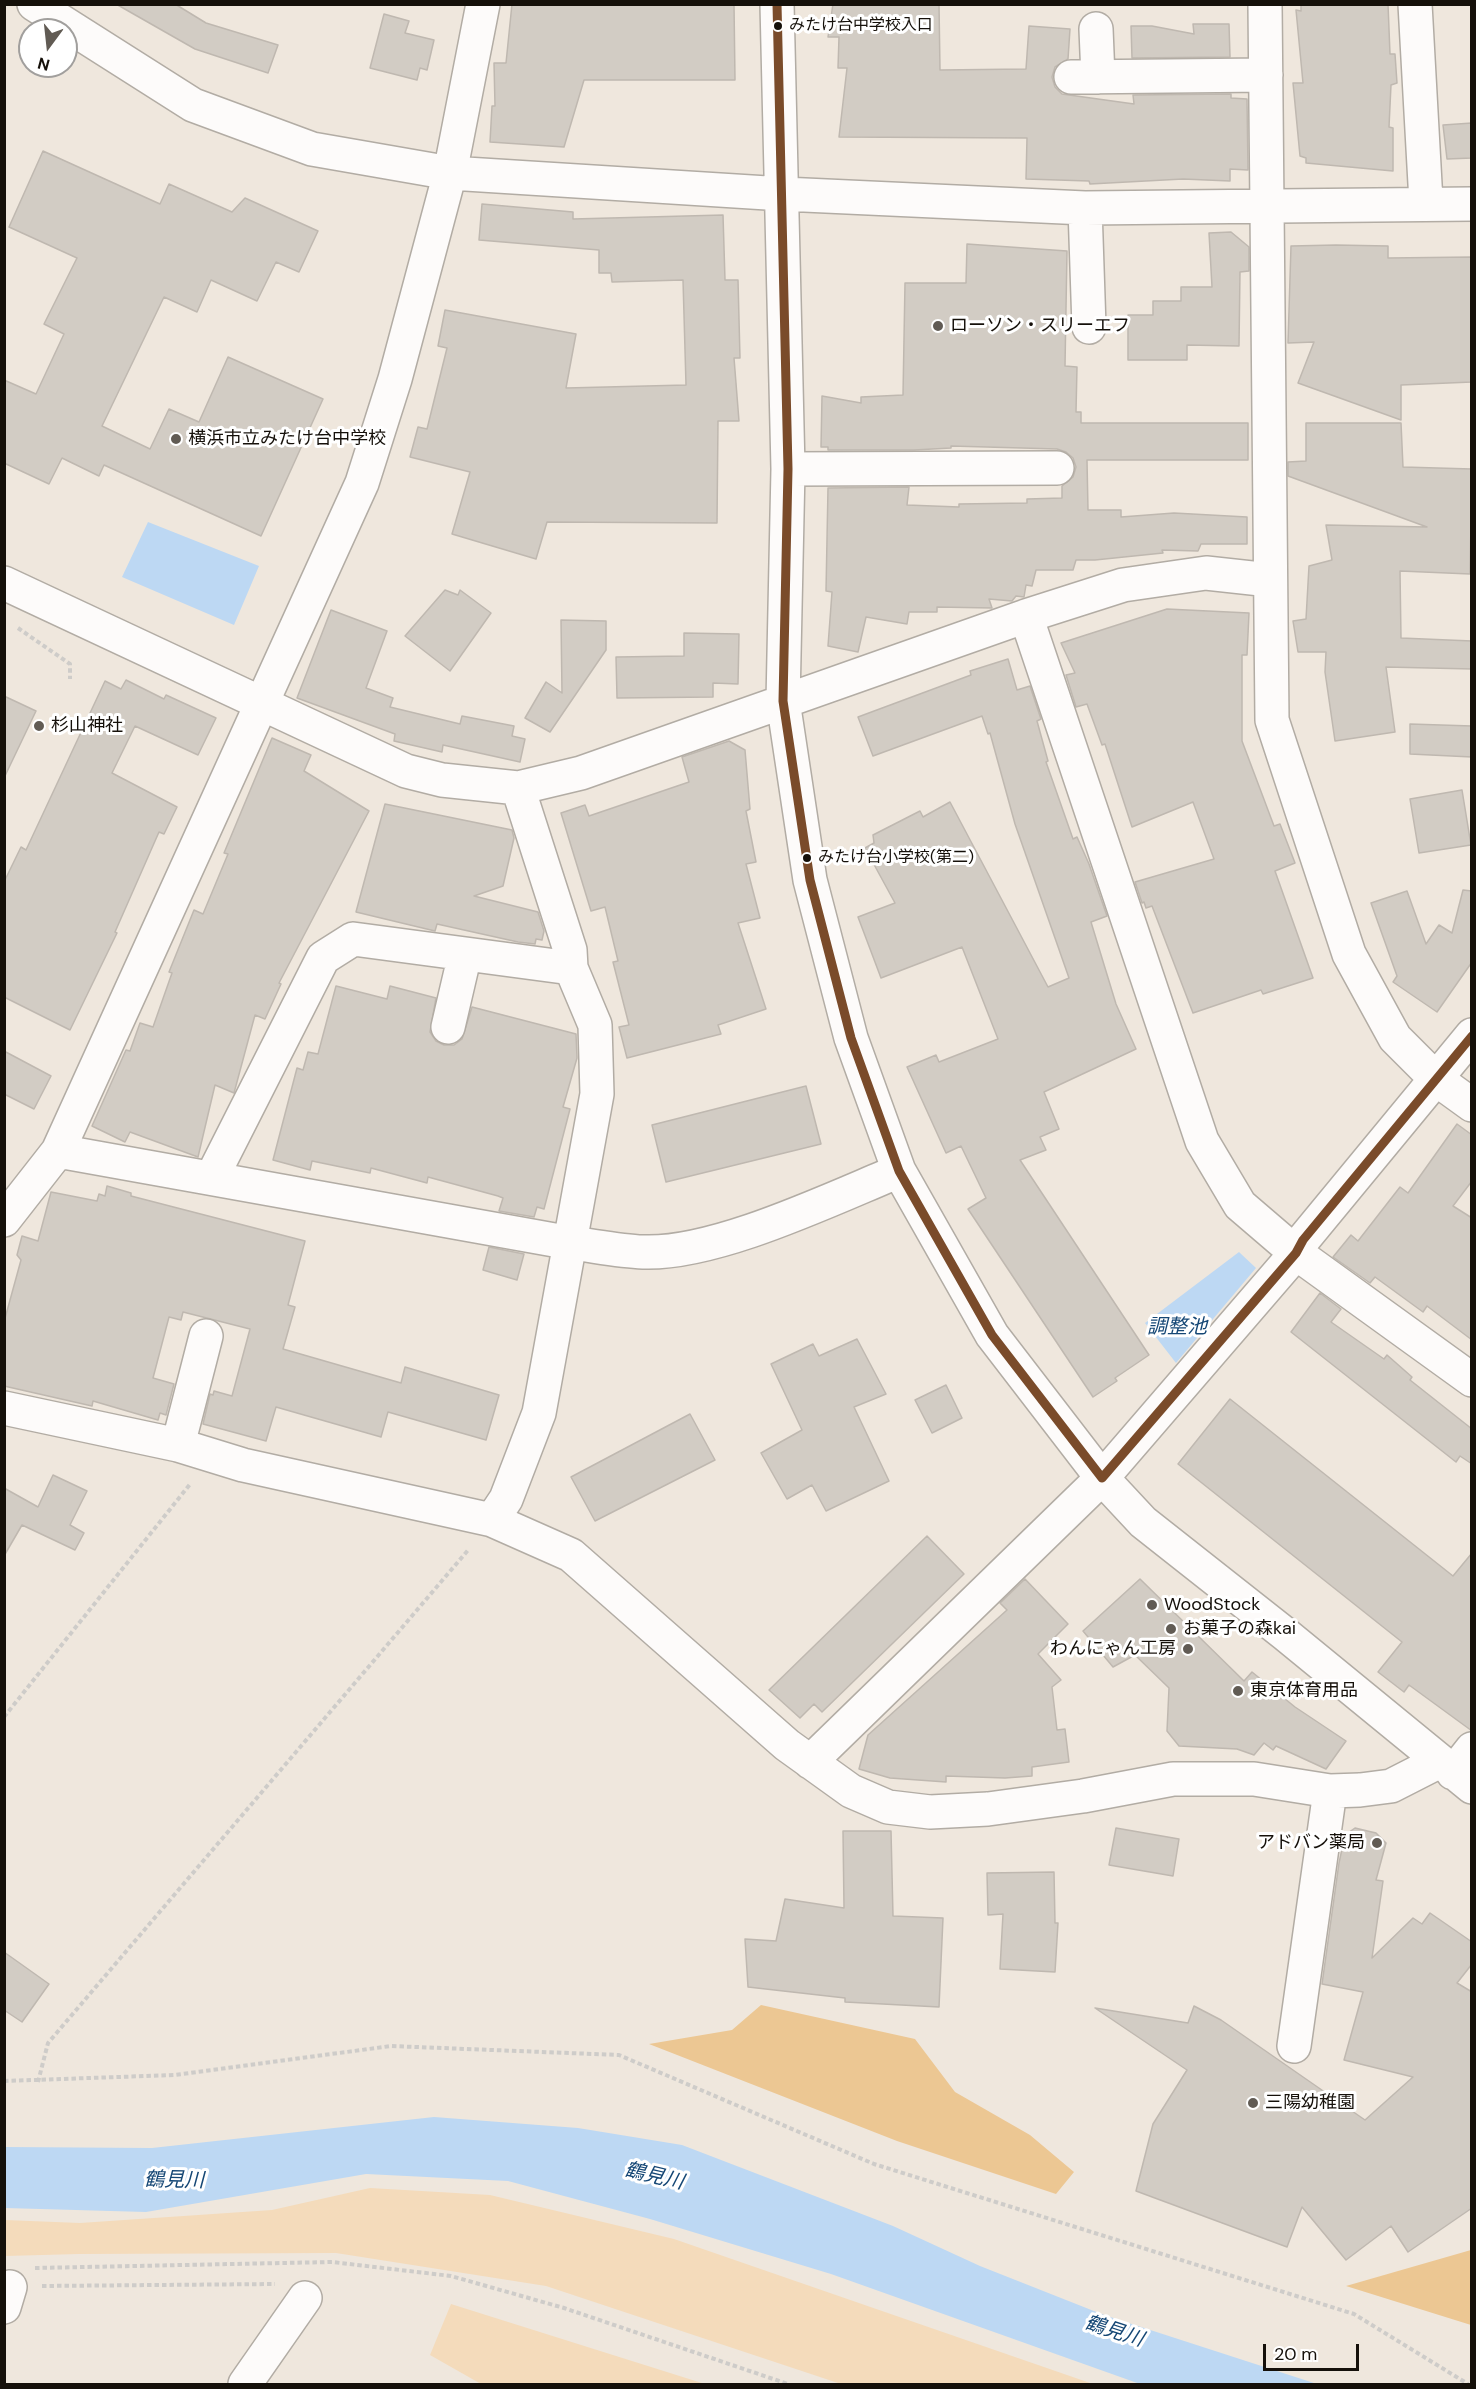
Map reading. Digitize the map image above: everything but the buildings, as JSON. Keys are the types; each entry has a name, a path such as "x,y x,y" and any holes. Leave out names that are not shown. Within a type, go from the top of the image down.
{"street":[{"path":"34,4 193,105 312,149 450,173 783,194 1085,208 1426,202 1472,204"},
{"path":"4,1220 58,1151 362,483 395,379 450,173 483,4"},
{"path":"777,4 788,469 783,701 810,880 851,1038 899,1171 992,1335 1102,1478 1143,1522 1459,1767"},
{"path":"1265,4 1269,206 1272,720 1349,954 1395,1038 1436,1079 1472,1104"},
{"path":"1415,4 1426,202"},
{"path":"1096,28 1085,77 1266,75"},
{"path":"1085,208 1089,327"},
{"path":"788,469 1057,468"},
{"path":"4,583 260,705 406,771 442,780 518,788 581,772 1026,616 1123,585 1206,573 1270,580"},
{"path":"1026,616 1202,1141 1240,1205 1296,1253 1472,1380"},
{"path":"492,1520 506,1498 539,1413 597,1094 595,1025 571,968 570,950 518,788"},
{"path":"212,1177 323,958 353,939 571,968"},
{"path":"448,1027 465,954"},
{"path":"810,1762 1102,1478 1296,1253 1303,1240 1472,1035"},
{"path":"58,1151 571,1243 645,1252 700,1246 780,1219 899,1171"},
{"path":"191,1449 206,1336"},
{"path":"4,1408 191,1449 243,1465 492,1520 572,1555 787,1745 851,1791 888,1807 930,1812 988,1809 1083,1796 1173,1779 1254,1779 1330,1791 1391,1786 1459,1767"},
{"path":"1294,2046 1330,1791"},
{"path":"245,2385 305,2298"}],"path":[{"path":"13,625 70,664 70,679"},
{"path":"4,1717 192,1483 191,1449"},
{"path":"38,2082 48,2043 458,1563 492,1520"},
{"path":"4,2081 38,2082 175,2075 392,2046 620,2055 874,2164 1354,2314 1468,2385"},
{"path":"15,2287 332,2262 451,2276 564,2308 788,2385"},
{"path":"15,2287 290,2283 305,2298"}],"shaded area":[{"path":"761,2005 915,2039 955,2092 1030,2135 1074,2172 1056,2194 897,2141 649,2044 732,2030"},
{"path":"370,2188 490,2195 674,2239 1093,2384 841,2384 546,2286 336,2253 5,2256 5,2220 80,2223 272,2210"},
{"path":"1471,2250 1471,2325 1346,2286"},
{"path":"451,2304 705,2384 481,2384 430,2355"}],"water":[{"path":"148,522 259,566 234,625 122,577"},
{"name":"調整池","path":"1239,1252 1256,1268 1176,1363 1145,1323"},
{"name":"鶴見川","path":"434,2117 578,2128 682,2145 893,2226 980,2266 1104,2315 1317,2384 1140,2384 831,2274 650,2219 508,2181 366,2174 146,2212 5,2208 5,2147 152,2148"}],"transit line":[{"path":"777,4 788,469 783,701 810,880 851,1038 899,1171 992,1335 1102,1478"},
{"path":"1102,1478 1296,1253 1303,1240 1472,1036"}],"place":[{"name":"みたけ台中学校入口","path":"778,26"},
{"name":"ローソン・スリーエフ","path":"938,326"},
{"name":"横浜市立みたけ台中学校","path":"176,439"},
{"name":"杉山神社","path":"39,726"},
{"name":"みたけ台小学校(第二)","path":"807,858"},
{"name":"WoodStock","path":"1152,1605"},
{"name":"お菓子の森kai","path":"1171,1629"},
{"name":"わんにゃん工房","path":"1188,1649"},
{"name":"東京体育用品","path":"1238,1691"},
{"name":"アドバン薬局","path":"1377,1843"},
{"name":"三陽幼稚園","path":"1253,2103"}]}
